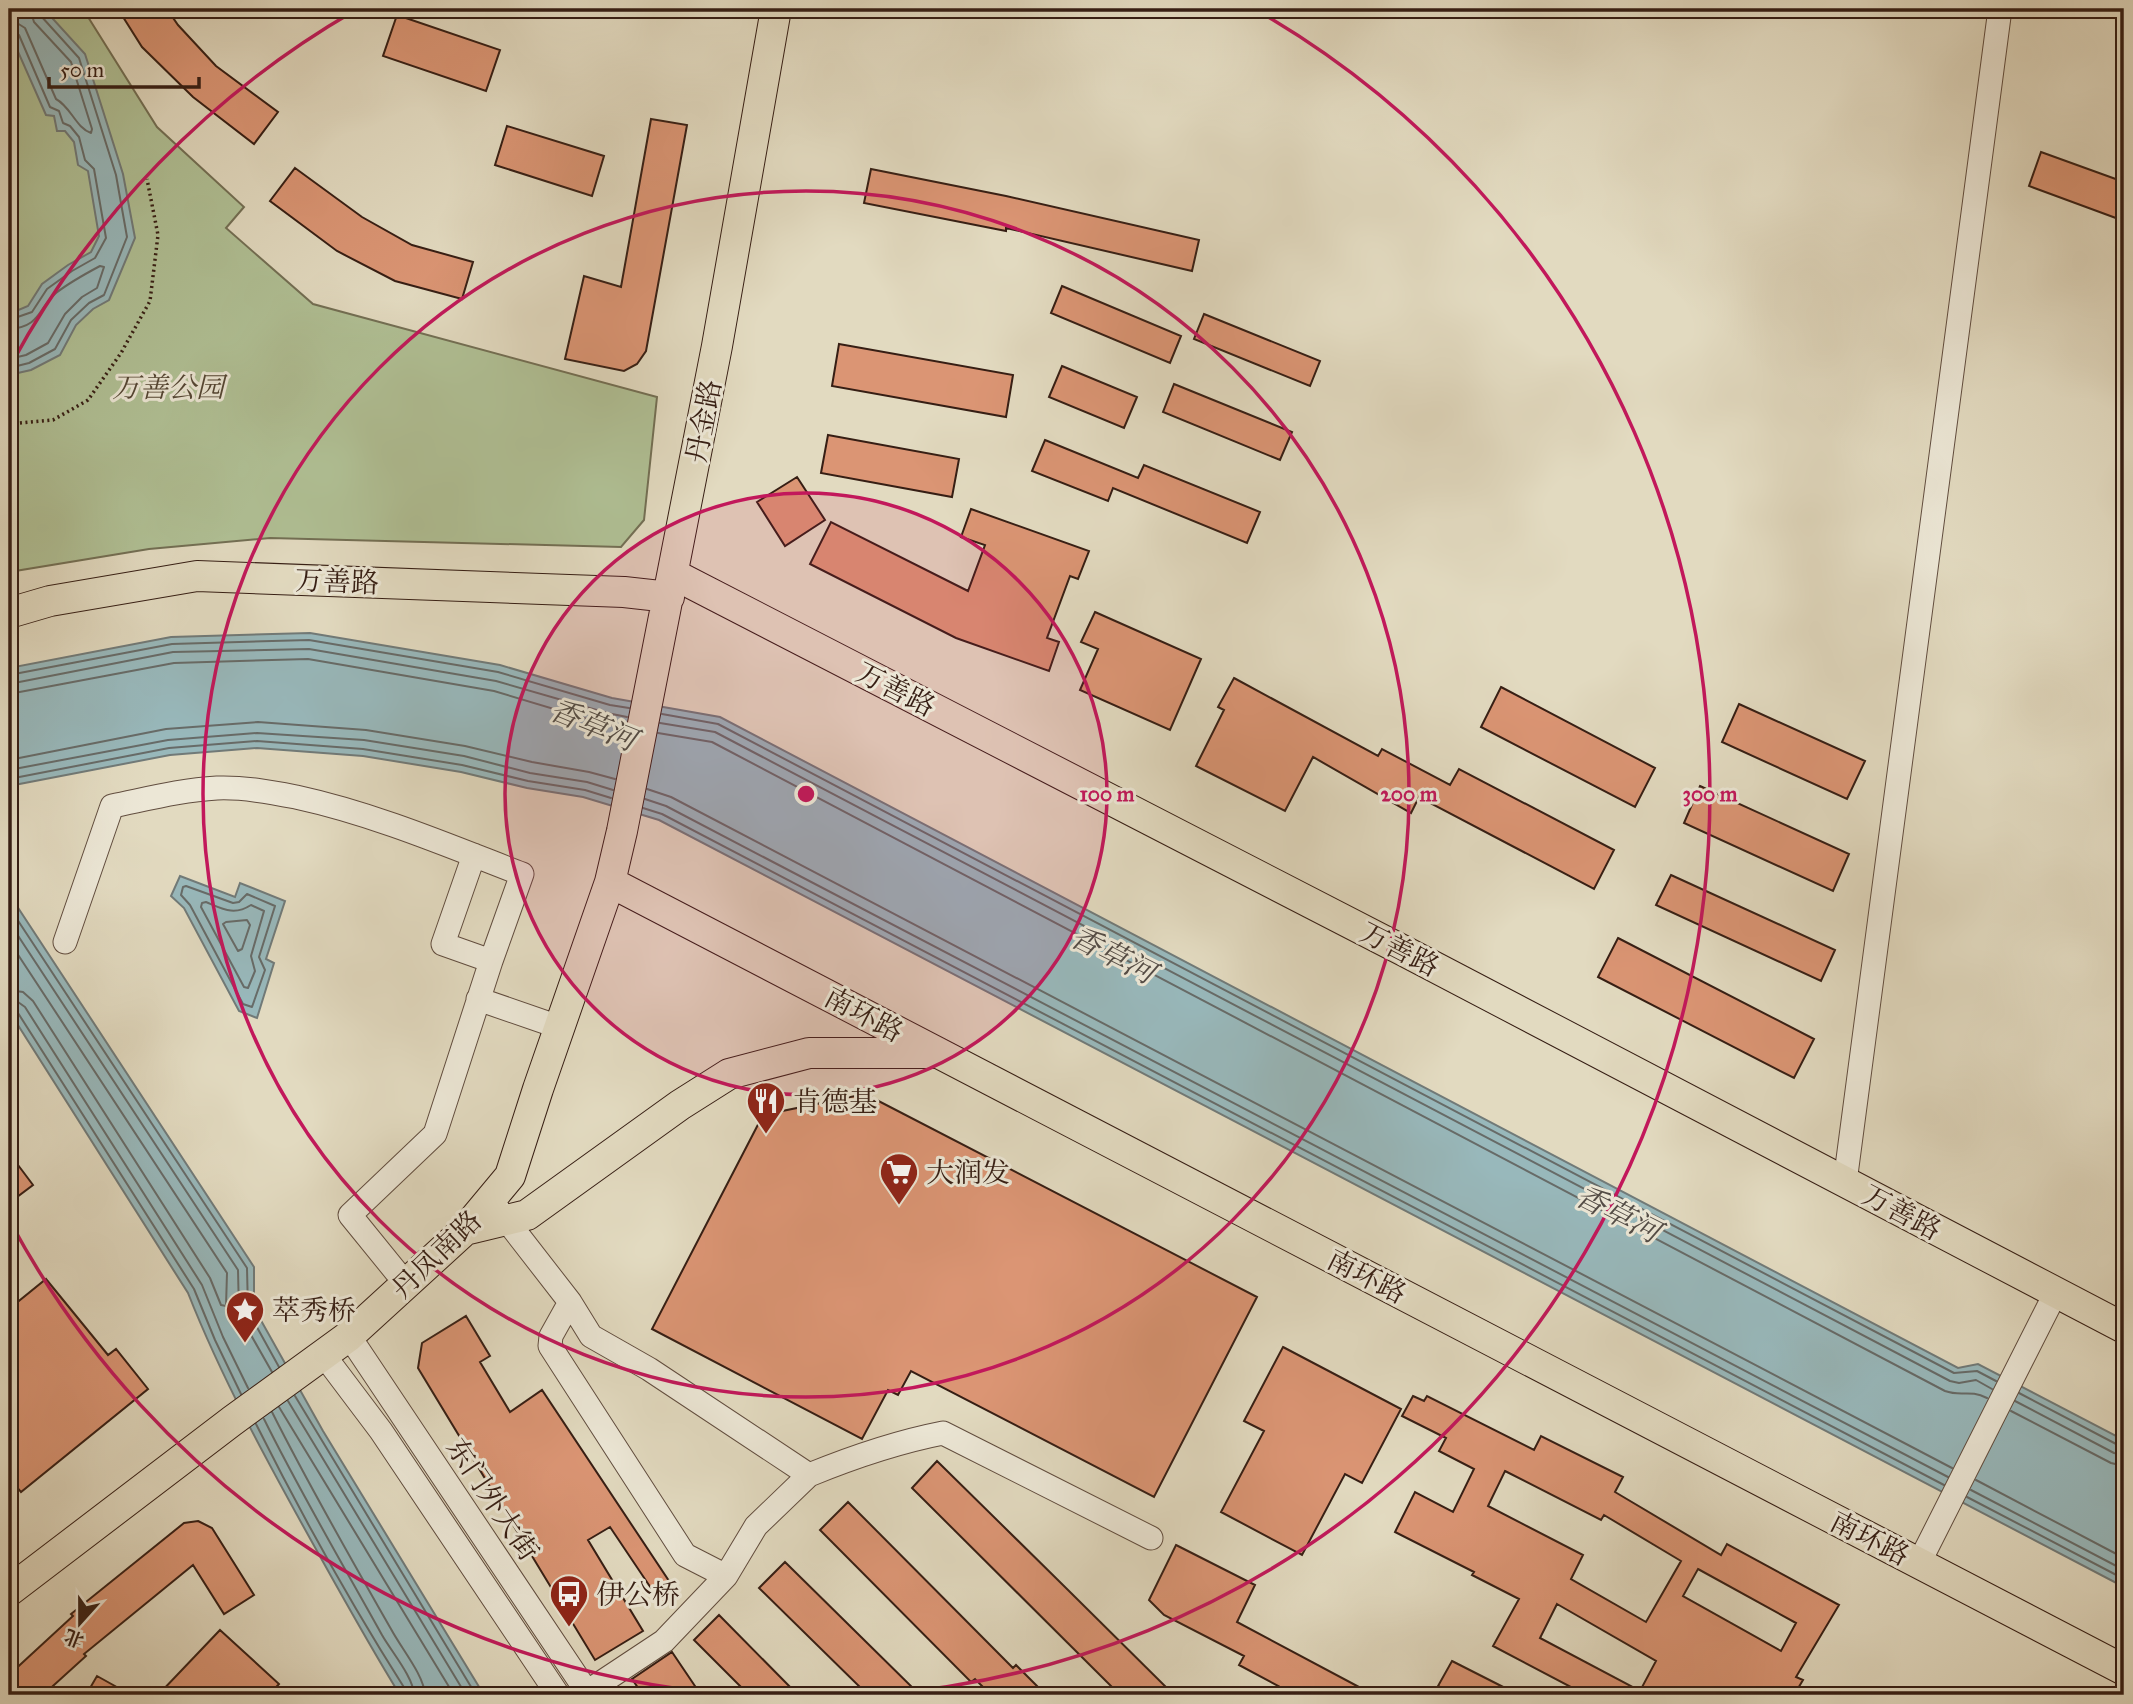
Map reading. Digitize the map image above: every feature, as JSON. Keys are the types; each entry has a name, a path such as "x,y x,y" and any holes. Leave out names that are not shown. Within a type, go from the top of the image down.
{"main road":[{"name":"丹金路","path":"610,882 718,346 776,9"},
{"name":"万善路","path":"9,613 50,601 197,576 624,593 671,586 1845,1182 2124,1328"},
{"name":"丹凤南路","path":"9,1591 232,1421 349,1336 465,1230 499,1210 610,882"},
{"name":"南环路","path":"610,882 2124,1670"},
{"path":"499,1210 527,1215 680,1105 729,1074 809,1053 939,1053"}],"street":[{"path":"1845,1182 2000,9"},
{"path":"65,942 112,806 162,795 218,788 263,790 336,806 522,874 435,1134 350,1215 406,1284"},
{"path":"474,855 443,944 491,961"},
{"path":"478,999 559,1027"},
{"path":"499,1210 570,1302 591,1336 649,1370 809,1475"},
{"path":"1919,1563 2056,1292"},
{"path":"570,1302 551,1336 550,1346 685,1555 726,1576"},
{"name":"东门外大街","path":"349,1336 588,1694"},
{"name":"东门外大街","path":"323,1354 381,1431 558,1695"},
{"path":"588,1694 664,1641 726,1576 756,1526 809,1475 858,1455 916,1438 943,1433 1151,1538"}],"path":[{"path":"9,425 53,420 88,400 121,353 150,301 158,235 147,179"}],"green space":[{"name":"万善公园","path":"9,9 83,9 157,127 244,207 226,228 313,304 657,397 644,520 621,547 270,538 149,549 9,572"}],"water":[{"path":"9,9 44,9 85,54 123,174 135,238 109,300 93,309 76,325 60,355 31,370 9,375 9,314 28,306 42,284 91,252 99,236 88,171 78,165 74,142 65,131 57,131 54,116 46,115 12,38 9,37"},
{"name":"香草河","path":"310,633 500,665 612,698 720,717 1958,1368 1978,1364 2124,1440 2124,1587 659,820 583,797 527,788 461,772 363,756 257,748 170,755 9,786 9,668 171,637"},
{"path":"180,876 235,897 240,883 285,901 266,959 274,963 257,1018 239,1011 184,908 171,896"},
{"path":"9,894 254,1267 254,1308 323,1431 484,1695 400,1695 377,1657 246,1419 215,1357 188,1293 9,1011"}],"building":[{"path":"118,9 167,9 216,66 278,112 254,144 193,97 142,47"},
{"path":"397,15 500,50 486,91 383,56"},
{"path":"651,119 687,125 646,351 637,364 624,371 565,359 584,276 621,287"},
{"path":"507,126 604,156 592,196 495,165"},
{"path":"2041,152 2124,182 2124,221 2029,186"},
{"path":"295,168 362,217 412,245 473,262 462,299 395,281 337,251 270,201"},
{"path":"871,169 1006,196 1199,240 1192,271 1006,228 1006,231 864,203"},
{"path":"1062,286 1181,336 1170,363 1051,313"},
{"path":"1204,314 1320,361 1310,386 1194,339"},
{"path":"839,344 1013,375 1006,417 832,386"},
{"path":"1062,366 1137,397 1124,428 1049,397"},
{"path":"1174,384 1292,432 1280,460 1163,412"},
{"path":"828,435 959,459 952,497 821,473"},
{"path":"1045,440 1138,478 1144,465 1260,512 1247,543 1113,488 1108,501 1032,471"},
{"path":"797,477 825,520 785,546 757,502"},
{"path":"971,509 1089,551 1078,579 1070,576 1047,638 1059,642 1049,671 956,638 810,564 831,522 968,591 985,545 961,537"},
{"path":"1095,612 1201,659 1170,730 1080,690 1098,649 1081,642"},
{"path":"1234,678 1378,756 1382,749 1450,785 1459,769 1614,850 1594,889 1419,797 1411,813 1313,757 1285,811 1196,766 1224,710 1218,707"},
{"path":"1501,687 1655,768 1635,807 1481,727"},
{"path":"1739,704 1865,761 1847,799 1722,742"},
{"path":"1700,786 1849,854 1833,891 1684,823"},
{"path":"1671,875 1835,950 1821,981 1656,905"},
{"path":"1618,938 1814,1039 1794,1078 1598,977"},
{"name":"大润发","path":"865,1094 1257,1297 1154,1497 911,1371 898,1395 888,1390 862,1439 652,1329 763,1115"},
{"path":"9,1153 33,1185 17,1197 9,1185"},
{"path":"46,1279 108,1355 116,1349 148,1389 21,1492 9,1477 9,1309"},
{"path":"466,1316 490,1356 480,1362 510,1412 542,1390 679,1596 663,1606 610,1527 588,1540 643,1631 595,1660 418,1368 422,1343"},
{"path":"1283,1347 1401,1409 1362,1483 1345,1474 1302,1555 1221,1512 1264,1431 1244,1421"},
{"path":"1413,1396 1424,1401 1427,1396 1534,1450 1541,1436 1623,1477 1615,1492 1721,1555 1727,1544 1839,1605 1796,1677 1803,1680 1794,1695 1586,1695 1493,1646 1519,1599 1472,1575 1474,1572 1395,1532 1415,1492 1453,1512 1474,1469 1439,1451 1446,1438 1402,1416","holes":["1505,1471 1601,1520 1604,1515 1681,1561 1646,1622 1571,1579 1583,1555 1488,1506","1698,1569 1796,1623 1781,1651 1683,1596","1557,1604 1656,1661 1640,1691 1540,1638"]},
{"path":"937,1461 1174,1695 1120,1695 912,1488"},
{"path":"848,1502 1013,1668 1016,1665 1046,1695 991,1695 975,1679 971,1682 820,1530"},
{"path":"198,1521 212,1528 254,1595 224,1614 193,1565 84,1654 86,1656 43,1695 9,1695 9,1675 73,1616 71,1614 184,1523"},
{"path":"1176,1545 1255,1585 1237,1622 1374,1695 1295,1695 1239,1665 1244,1656 1164,1615 1149,1600"},
{"path":"785,1562 920,1695 868,1695 759,1588"},
{"path":"719,1615 798,1695 749,1695 694,1640"},
{"path":"220,1630 279,1684 269,1695 158,1695"},
{"path":"672,1652 701,1695 643,1695 632,1679"},
{"path":"1452,1661 1519,1695 1456,1695 1438,1686"},
{"path":"97,1676 131,1695 86,1695"}],"place":[{"name":"肯德基","path":"766,1135"},
{"name":"大润发","path":"899,1206"},
{"name":"萃秀桥","path":"245,1344"},
{"name":"伊公桥","path":"569,1628"}]}
